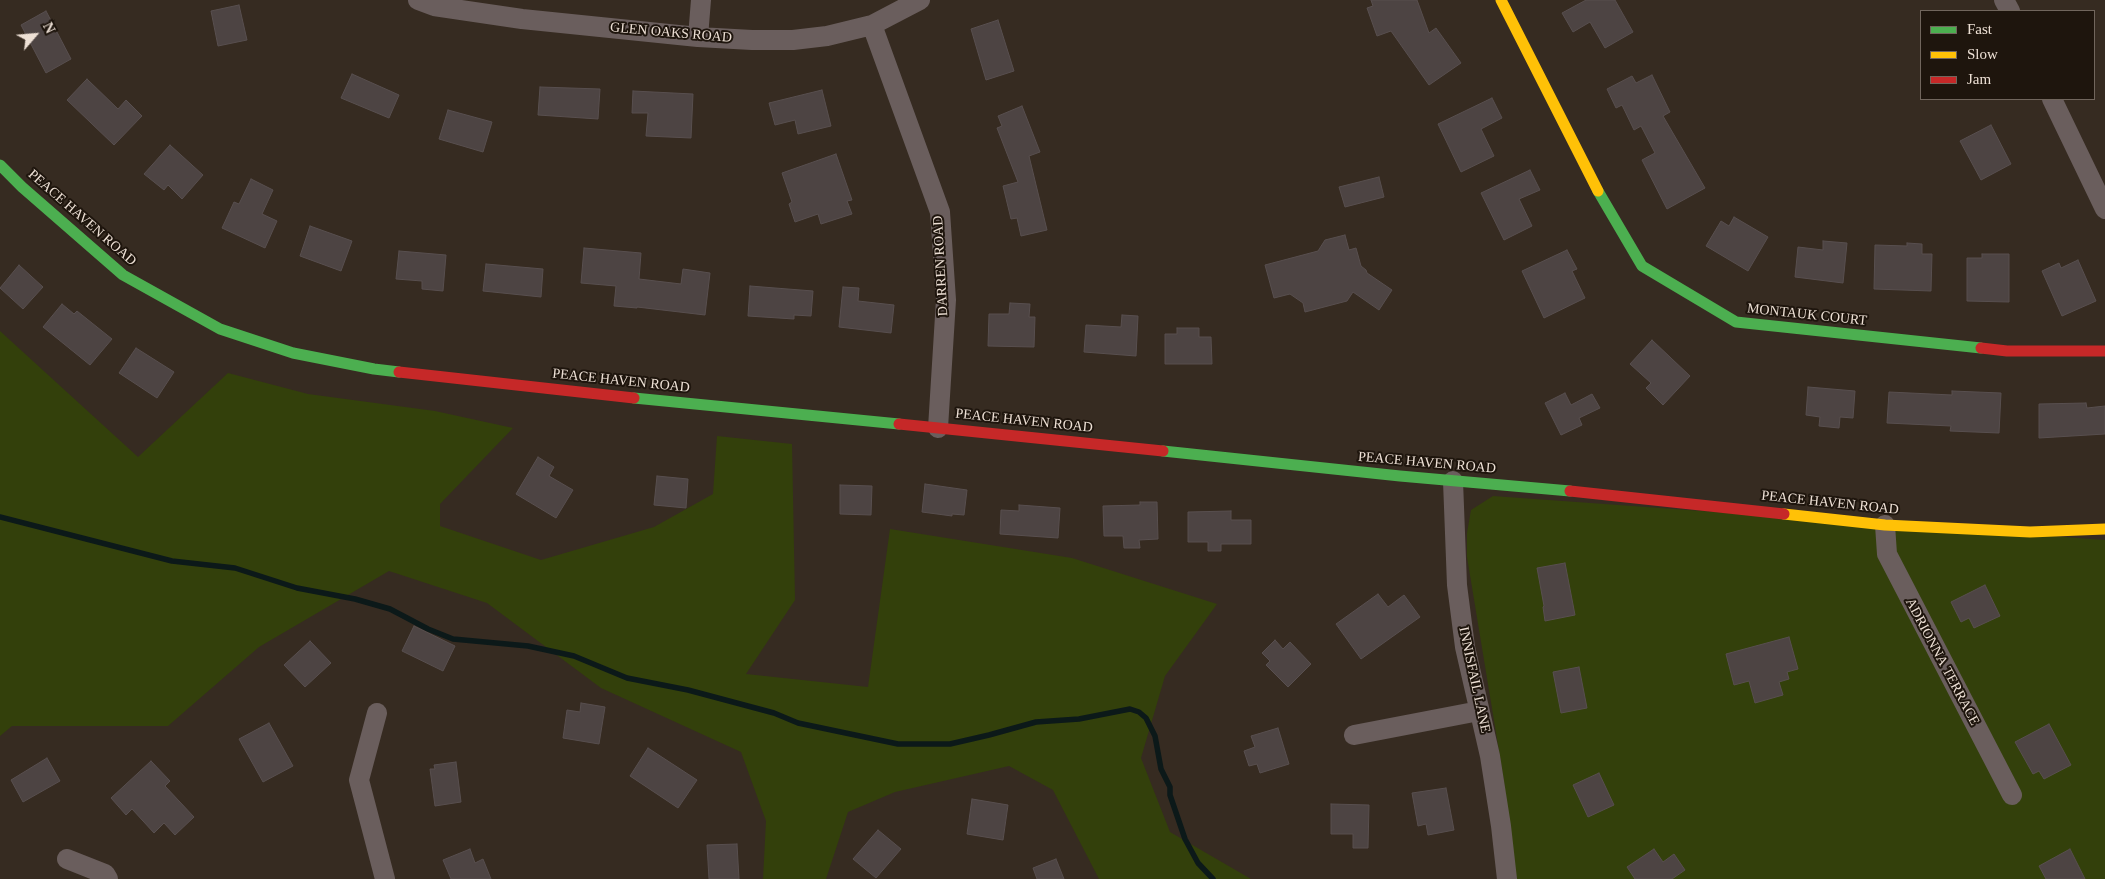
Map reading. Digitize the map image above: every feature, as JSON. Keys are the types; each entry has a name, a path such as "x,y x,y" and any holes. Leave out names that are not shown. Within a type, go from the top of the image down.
{"main road":[{"name":"MONTAUK COURT","path":"1501,0 1594,184 1642,266 1736,322 2007,352 2105,351"},
{"name":"PEACE HAVEN ROAD","path":"0,165 22,187 123,275 220,329 293,353 383,370 718,407 1453,481 1648,498 1885,525 2030,532 2105,529"}],"street":[{"name":"GLEN OAKS ROAD","path":"418,0 434,6 522,19 698,37 752,40 793,40 827,36 872,25 920,0"},
{"path":"698,37 701,0"},
{"name":"DARREN ROAD","path":"872,25 940,212 946,300 938,428"},
{"path":"2052,100 2105,210"},
{"name":"INNISFAIL LANE","path":"1453,481 1457,584 1465,647 1492,764 1502,826 1507,879"},
{"name":"ADRIONNA TERRACE","path":"1885,525 1887,554 2012,795"},
{"path":"1354,735 1479,711"},
{"path":"377,713 359,780 385,879"},
{"path":"67,860 105,874 108,879"}],"green space":[{"path":"0,331 138,457 228,373 308,394 435,411 513,428 440,504 440,526 541,560 654,527 713,494 717,436 792,444 795,600 746,674 868,687 890,529 1072,558 1217,604 1165,676 1141,758 1170,832 1251,879 1099,879 1053,790 1009,766 895,792 848,812 826,879 763,879 766,821 741,752 601,688 487,603 389,571 259,647 168,726 12,726 0,736"},
{"path":"1493,496 2105,540 2105,879 1517,879 1513,875 1504,781 1467,557 1467,533 1471,510"}],"building":[{"path":"1371,0 1417,0 1429,33 1436,28 1461,63 1429,85 1391,31 1377,36 1367,8 1373,6"},
{"path":"1586,0 1615,0 1633,32 1605,48 1590,22 1573,32 1562,13"},
{"path":"239,5 247,40 218,46 211,11"},
{"path":"46,11 71,59 46,73 21,25"},
{"path":"998,20 1014,71 986,80 971,29"},
{"path":"352,74 399,95 389,118 341,98"},
{"path":"1652,75 1670,112 1663,116 1705,188 1667,209 1642,160 1655,153 1641,126 1634,130 1622,105 1616,108 1607,89 1632,76 1636,83"},
{"path":"87,79 118,109 126,100 142,116 114,145 67,100"},
{"path":"540,87 600,89 598,119 538,115"},
{"path":"822,90 831,126 798,134 795,120 775,125 769,103"},
{"path":"633,91 693,94 691,138 646,136 648,113 632,113"},
{"path":"1492,98 1502,118 1481,129 1494,156 1461,172 1438,124"},
{"path":"1022,106 1040,152 1029,156 1047,230 1021,236 1017,218 1011,219 1003,186 1018,182 997,128 1002,126 998,116"},
{"path":"448,110 492,122 483,152 439,139"},
{"path":"1991,125 2011,164 1981,180 1960,141"},
{"path":"170,145 203,175 182,199 168,185 164,190 144,174"},
{"path":"836,154 852,200 847,201 852,214 821,224 818,214 795,222 789,204 792,202 782,173"},
{"path":"1530,170 1540,190 1519,199 1532,226 1504,240 1481,193"},
{"path":"1379,177 1384,197 1345,207 1339,187"},
{"path":"251,179 273,190 262,214 277,221 265,248 222,228 234,202 239,204"},
{"path":"1734,217 1768,237 1748,271 1706,246 1721,221 1729,226"},
{"path":"310,226 352,241 341,271 300,256"},
{"path":"1345,235 1349,250 1356,248 1361,266 1367,273 1392,290 1379,310 1353,292 1347,301 1305,312 1303,303 1290,294 1274,298 1265,265 1318,251 1325,240"},
{"path":"1823,241 1847,243 1843,283 1795,277 1798,247 1823,250"},
{"path":"1907,243 1922,244 1922,254 1932,254 1931,291 1874,289 1875,245 1907,246"},
{"path":"584,248 641,253 639,279 681,284 683,269 710,273 705,315 614,306 616,286 581,283"},
{"path":"1567,250 1577,269 1572,271 1585,298 1544,318 1522,271"},
{"path":"399,251 446,255 443,291 422,289 422,281 396,279"},
{"path":"1982,254 2009,254 2009,302 1967,301 1967,258 1982,258"},
{"path":"2078,260 2096,301 2062,316 2042,271 2059,263 2061,268"},
{"path":"486,264 543,269 541,297 483,291"},
{"path":"19,265 43,287 23,309 0,288"},
{"path":"750,286 813,291 811,316 794,315 794,319 748,316"},
{"path":"843,287 859,288 858,301 894,305 891,333 839,327"},
{"path":"1010,303 1030,304 1029,317 1035,317 1034,347 988,346 989,314 1009,314"},
{"path":"62,304 74,314 77,311 112,339 90,365 43,327"},
{"path":"1122,315 1138,316 1136,356 1084,352 1086,325 1121,327"},
{"path":"1177,328 1199,328 1199,337 1211,337 1212,364 1165,364 1165,334 1177,334"},
{"path":"1652,340 1690,376 1663,405 1646,388 1651,383 1630,364"},
{"path":"136,348 174,372 157,398 119,373"},
{"path":"1808,387 1855,391 1853,418 1840,417 1839,428 1819,426 1820,417 1806,415"},
{"path":"1952,391 2001,393 1999,433 1950,431 1951,426 1887,423 1889,392 1952,395"},
{"path":"1565,393 1571,405 1592,394 1600,408 1579,418 1582,425 1561,435 1545,403"},
{"path":"2086,403 2087,408 2105,406 2105,434 2039,438 2039,404"},
{"path":"538,457 554,467 549,476 573,490 556,518 516,494"},
{"path":"657,476 688,479 686,508 654,505"},
{"path":"925,484 967,490 964,515 952,514 952,516 922,512"},
{"path":"840,485 872,486 871,515 840,514"},
{"path":"1140,502 1157,502 1158,539 1139,540 1140,548 1124,548 1123,536 1104,536 1103,506 1140,505"},
{"path":"1019,505 1060,508 1058,538 1000,534 1001,510 1019,511"},
{"path":"1231,511 1231,520 1251,520 1251,544 1221,544 1221,551 1208,551 1208,542 1188,542 1188,512"},
{"path":"1565,563 1575,615 1545,621 1537,568"},
{"path":"1985,585 2000,616 1974,628 1969,618 1961,622 1951,602"},
{"path":"1378,594 1388,607 1404,595 1420,617 1361,659 1336,624"},
{"path":"414,626 455,646 443,671 402,651"},
{"path":"1789,637 1798,669 1787,672 1789,679 1779,682 1783,695 1755,703 1749,681 1734,685 1726,654"},
{"path":"1275,640 1283,649 1290,642 1311,664 1288,687 1266,665 1270,661 1262,653"},
{"path":"310,641 331,663 305,687 284,665"},
{"path":"1579,667 1587,708 1561,713 1553,672"},
{"path":"581,703 605,707 599,744 563,738 567,710 580,712"},
{"path":"269,723 293,766 263,782 239,739"},
{"path":"2049,724 2071,765 2044,779 2039,771 2033,774 2015,742"},
{"path":"1278,728 1289,764 1260,773 1257,764 1249,766 1244,751 1255,747 1251,736"},
{"path":"648,748 697,780 678,808 630,776"},
{"path":"47,758 60,781 23,802 11,780"},
{"path":"151,761 170,781 165,786 194,817 175,835 164,823 154,833 132,809 126,815 111,798"},
{"path":"456,762 461,802 435,806 430,769 435,769 434,765"},
{"path":"1599,773 1614,805 1588,817 1573,785"},
{"path":"1446,788 1454,830 1428,835 1426,824 1418,826 1412,793"},
{"path":"972,799 1008,805 1003,840 967,834"},
{"path":"1331,804 1369,805 1368,848 1353,848 1353,834 1331,834"},
{"path":"878,830 901,849 876,878 853,859"},
{"path":"737,844 739,879 709,879 707,845"},
{"path":"470,849 475,863 483,859 491,879 451,879 443,860"},
{"path":"1654,849 1663,862 1674,854 1685,870 1672,879 1635,879 1627,867"},
{"path":"2070,849 2085,879 2046,879 2039,866"},
{"path":"1056,859 1064,879 1037,879 1033,868"}],"waterway":[{"path":"0,517 172,561 235,568 297,588 355,599 390,609 428,629 453,639 528,646 574,656 627,678 688,690 774,713 798,723 898,744 950,744 1036,722 1079,719 1130,709 1139,712 1146,718 1155,736 1161,769 1170,787 1170,795 1185,839 1198,863 1213,879"}],"traffic: fast":[{"path":"0,165 22,187 123,275 220,329 293,353 399,372"},
{"path":"1598,191 1642,266 1736,322 1981,348"},
{"path":"634,398 899,424"},
{"path":"1163,451 1400,476 1570,491"}],"traffic: slow":[{"path":"1501,0 1598,191"},
{"path":"1784,514 1885,525 2030,532 2105,529"}],"traffic: jam":[{"path":"1981,348 2007,351 2105,351"},
{"path":"399,372 634,398"},
{"path":"899,424 1163,451"},
{"path":"1570,491 1784,514"}]}
